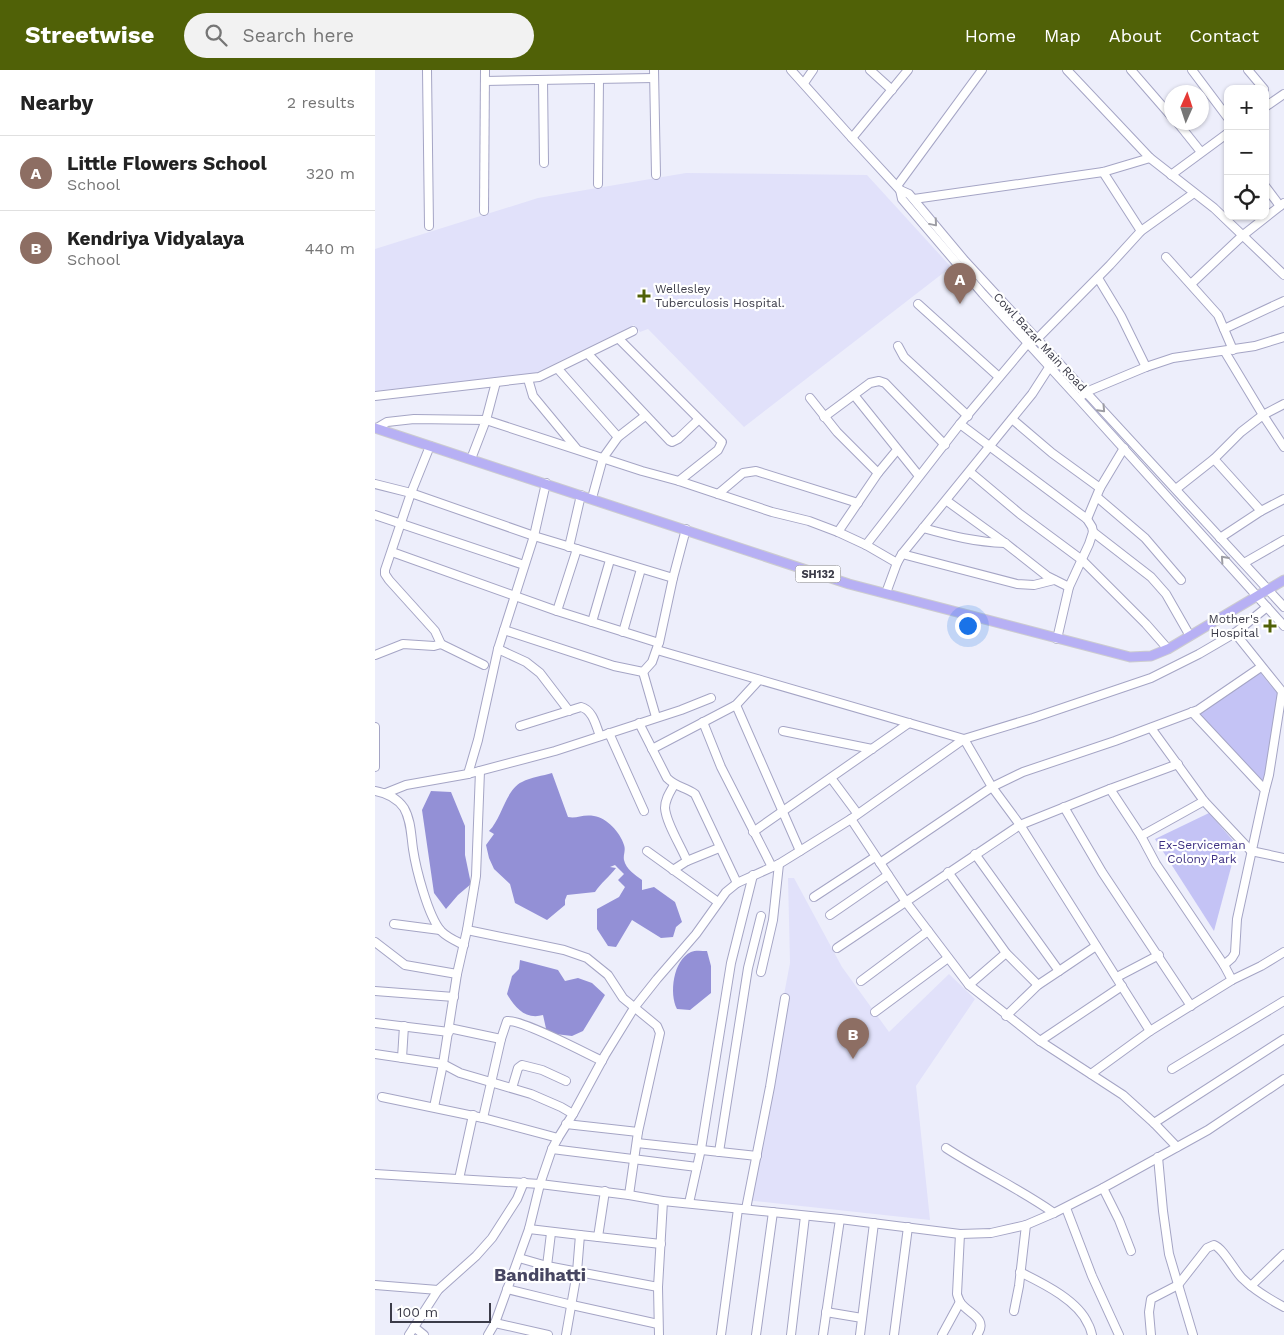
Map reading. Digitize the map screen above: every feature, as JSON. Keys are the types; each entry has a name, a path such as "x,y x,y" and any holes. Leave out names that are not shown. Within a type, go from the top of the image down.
{"main road":[{"name":"SH132","path":"376,428 849,584 1130,657 1151,656 1168,649 1284,580"}],"street":[{"path":"427,70 429,226"},
{"path":"484,211 485,70"},
{"path":"791,70 899,188 982,70"},
{"path":"804,83 813,70"},
{"path":"870,70 891,90"},
{"path":"852,138 908,70"},
{"path":"1067,70 1150,158 1214,208 1284,275"},
{"path":"1192,70 1224,113"},
{"path":"1248,70 1261,85"},
{"path":"1136,72 1164,107"},
{"path":"485,81 599,79 654,74 656,175"},
{"path":"598,184 599,79"},
{"path":"543,80 544,163"},
{"path":"1269,93 1275,100"},
{"path":"1269,104 1284,94"},
{"path":"1183,130 1201,152"},
{"path":"1171,175 1224,136"},
{"path":"914,199 1103,172 1150,158"},
{"path":"1103,172 1141,231"},
{"name":"Cowl Bazar Main Road","path":"899,188 914,199 965,261 1284,607"},
{"name":"Cowl Bazar Main Road","path":"899,188 902,199 983,294 1284,626"},
{"path":"1191,284 1243,236 1282,204 1269,190"},
{"path":"1037,339 1098,278 1141,231 1194,193"},
{"path":"1166,257 1218,315 1224,329 1229,351 1263,415 1284,447"},
{"path":"1098,278 1121,316 1146,367"},
{"path":"1224,329 1284,301"},
{"path":"919,304 999,377"},
{"path":"375,396 539,377 633,331"},
{"path":"1079,399 1086,392 1173,358 1229,351 1284,338"},
{"path":"619,339 722,442 721,446 679,481"},
{"path":"866,545 960,424 1028,343"},
{"path":"898,346 904,356 968,416"},
{"path":"588,354 645,416 672,442 678,439 698,420"},
{"path":"886,594 902,554 947,501 1032,394 1050,366"},
{"path":"558,369 618,437"},
{"path":"528,379 533,396 577,450"},
{"path":"825,417 870,383 879,381 885,383 945,445"},
{"path":"471,459 486,420 496,382"},
{"path":"854,396 919,476"},
{"path":"810,398 858,455 877,473"},
{"path":"1176,489 1214,460 1241,432 1263,415 1284,404"},
{"path":"592,498 603,458 618,437 645,416"},
{"path":"376,428 387,422 405,420 445,418 486,420 772,512 809,521 866,545 897,563"},
{"path":"1012,419 1052,453 1100,488"},
{"path":"960,424 1087,519 1092,527 1093,532 1069,587 1057,639"},
{"path":"430,446 400,524 385,574 435,631 441,644 484,664"},
{"path":"1087,519 1100,488 1124,448"},
{"path":"838,532 877,473 897,450"},
{"path":"1214,460 1261,511"},
{"path":"718,494 743,473 756,471 858,503"},
{"path":"970,472 1020,514 1082,560 1146,624 1168,649"},
{"path":"468,774 480,732 498,648 534,536 546,483"},
{"path":"375,484 411,493 534,536 673,578"},
{"path":"557,610 573,548 581,495"},
{"path":"1097,497 1145,538 1181,580"},
{"path":"1220,538 1261,511 1284,499"},
{"path":"947,501 1054,580 1069,587"},
{"path":"375,515 524,565"},
{"path":"923,528 965,540 1005,542"},
{"path":"643,672 652,662 658,646 685,529"},
{"path":"1093,532 1151,577 1166,594 1190,636"},
{"path":"1244,563 1284,540"},
{"path":"392,552 759,680 964,739 992,787 1020,825 1150,1031"},
{"path":"902,554 1017,584 1033,585 1054,580"},
{"path":"592,622 610,560"},
{"path":"623,632 641,569"},
{"path":"488,1335 495,1323 529,1230 540,1184 558,1138 634,1008 696,934 726,892 737,883 776,865 800,851 854,816 964,739 1133,685 1199,654 1235,633 1267,607"},
{"path":"504,630 614,666 643,672"},
{"path":"1224,965 1235,953 1237,918 1269,775 1283,693 1261,668 1235,633"},
{"path":"375,654 403,644 434,646 441,644"},
{"path":"498,648 525,662 540,673 569,711"},
{"path":"814,897 878,860 992,787 1023,772 1199,710 1261,668"},
{"path":"643,672 657,718"},
{"path":"652,749 736,705 759,680"},
{"path":"386,793 406,786 468,774 555,751 681,710 711,698"},
{"path":"736,705 800,851"},
{"path":"521,726 581,707 588,710 600,736"},
{"path":"1192,712 1265,790"},
{"path":"703,722 721,768 753,832 776,865 773,920 761,972"},
{"path":"639,723 667,778 674,785 690,790 695,794 737,883"},
{"path":"753,832 909,723"},
{"path":"375,727 375,767"},
{"path":"1151,728 1204,801 1251,851 1284,858"},
{"path":"783,731 872,749"},
{"path":"609,733 644,811"},
{"path":"837,948 1020,825 1177,764"},
{"path":"434,1106 476,876 480,771"},
{"path":"831,778 878,860 906,902 969,985 1040,1041 1123,1095 1177,1147"},
{"path":"674,785 666,798 665,807 687,861"},
{"path":"1110,789 1141,836 1156,864 1224,965 1232,980"},
{"path":"375,791 386,793 403,806 408,817 415,862 425,898 440,930 449,938 464,945"},
{"path":"1141,836 1204,801"},
{"path":"1063,807 1102,872 1159,955 1191,1006"},
{"path":"673,870 687,861 719,848"},
{"path":"647,851 718,902"},
{"path":"975,854 1059,971"},
{"path":"949,872 1006,953 1038,985"},
{"path":"689,1203 701,1148 731,963 753,875"},
{"path":"830,915 888,875"},
{"path":"719,1152 748,968 761,916"},
{"path":"394,924 440,930"},
{"path":"467,930 564,950 587,958 608,975 623,998 657,1026 660,1033 638,1132 629,1195"},
{"path":"861,981 928,931"},
{"path":"375,942 405,965 457,974"},
{"path":"1006,1016 1038,985 1096,946"},
{"path":"1091,1074 1150,1031 1232,980 1284,952"},
{"path":"969,985 1006,953"},
{"path":"1117,978 1159,955"},
{"path":"875,1012 948,958"},
{"path":"1040,1041 1122,986"},
{"path":"375,991 454,997"},
{"path":"721,1335 742,1209 757,1156 785,998"},
{"path":"1172,1069 1284,1001"},
{"path":"483,1118 490,1083 507,1021 512,1020 537,1030 602,1061"},
{"path":"375,1023 449,1030 501,1039"},
{"path":"403,1058 404,1026"},
{"path":"1154,1123 1284,1039"},
{"path":"375,1054 443,1064 460,1073 543,1099 573,1114"},
{"path":"512,1088 518,1068 522,1065 542,1070 566,1080"},
{"path":"375,1174 524,1182 605,1191 663,1201 840,1219 960,1234 991,1233 1026,1225 1066,1208 1208,1130 1284,1079"},
{"path":"382,1097 473,1115 558,1138"},
{"path":"459,1179 473,1115"},
{"path":"566,1124 638,1132"},
{"path":"637,1143 701,1148 757,1156"},
{"path":"946,1148 984,1172 1034,1199 1054,1213"},
{"path":"552,1150 697,1167"},
{"path":"1158,1157 1168,1246 1193,1335"},
{"path":"409,1335 438,1290 476,1256 492,1238 517,1199 524,1182"},
{"path":"1103,1188 1119,1220 1131,1251"},
{"path":"598,1236 605,1191"},
{"path":"659,1335 658,1288 663,1201"},
{"path":"1066,1208 1092,1276 1119,1335"},
{"path":"756,1335 773,1212"},
{"path":"791,1335 805,1216"},
{"path":"823,1335 840,1219"},
{"path":"860,1335 874,1223"},
{"path":"1015,1310 1026,1225"},
{"path":"894,1335 908,1228"},
{"path":"529,1230 661,1244"},
{"path":"547,1266 551,1232"},
{"path":"960,1234 957,1288 960,1302 979,1319 981,1328 977,1335"},
{"path":"566,1335 577,1272 580,1235"},
{"path":"1151,1335 1149,1302 1157,1295 1178,1285 1207,1248 1214,1245 1218,1246 1230,1264 1251,1286 1284,1307"},
{"path":"1251,1286 1284,1254"},
{"path":"519,1258 547,1266 658,1288"},
{"path":"1020,1272 1047,1286 1078,1309 1088,1324 1092,1335"},
{"path":"375,1285 438,1290"},
{"path":"507,1289 572,1306 658,1324"},
{"path":"942,1335 960,1302"},
{"path":"826,1312 862,1318"},
{"path":"495,1323 549,1335"},
{"path":"414,1327 424,1335"}],"shaded area":[{"name":"Wellesley Tuberculosis Hospital.","path":"686,173 867,175 951,267 744,427 648,329 640,332 634,325 529,376 375,391 375,249 538,198"},
{"path":"552,773 568,817 594,816 608,823 622,840 625,847 625,863 631,872 642,880 642,890 654,887 675,902 682,922 676,927 673,937 661,938 632,920 616,947 608,946 597,929 597,909 619,897 625,887 618,880 624,874 615,865 610,867 616,868 595,892 567,895 565,905 547,920 515,903 510,884 494,869 489,858 486,845 494,834 489,831 508,797 517,786 529,779"},
{"path":"431,791 451,792 465,826 465,855 471,884 446,909 434,893 422,810"},
{"path":"788,878 794,878 842,967 889,1032 949,974 975,999 916,1086 930,1220 745,1200 790,963"},
{"path":"707,951 711,966 711,993 690,1010 677,1009 673,995 673,986 680,962 691,952"},
{"path":"520,960 558,970 565,981 578,978 592,983 605,995 583,1031 572,1036 547,1033 543,1015 531,1016 517,1008 507,994 512,976 519,969"}],"green space":[{"path":"1260,672 1278,694 1263,782 1198,714"},
{"name":"Ex-Serviceman Colony Park","path":"1209,813 1237,845 1214,931 1155,839"}],"place":[{"name":"Wellesley Tuberculosis Hospital.","path":"644,296"},
{"name":"Little Flowers School","path":"960,304"},
{"name":"Mother's Hospital","path":"1270,626"},
{"name":"Kendriya Vidyalaya","path":"853,1059"}],"district":[{"name":"Bandihatti","path":"540,1275"}]}
